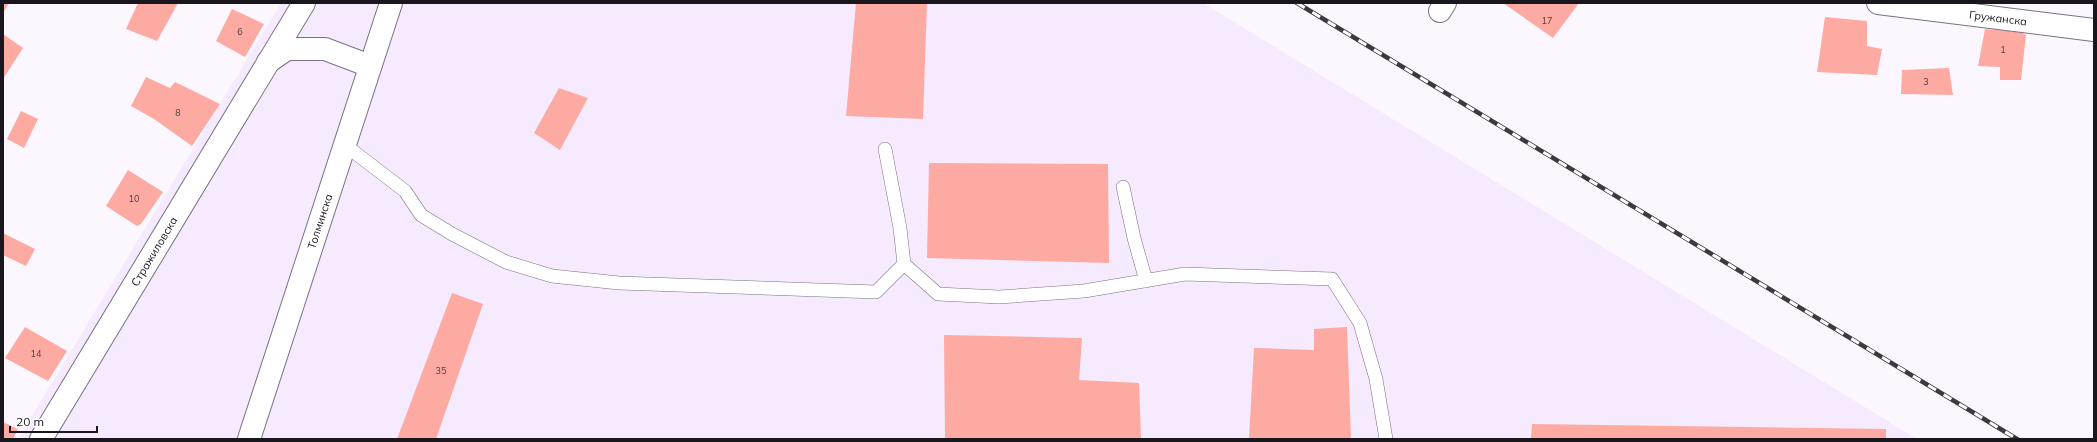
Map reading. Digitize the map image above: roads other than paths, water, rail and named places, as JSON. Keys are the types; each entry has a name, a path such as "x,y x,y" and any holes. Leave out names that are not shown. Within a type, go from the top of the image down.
{"street":[{"name":"Стражиловска","path":"41,439 304,3"},
{"name":"Толминска","path":"250,439 391,3"},
{"name":"Гружанска","path":"1878,3 2094,30"},
{"name":"Стражиловска","path":"267,63 287,49 325,49 370,66"}],"lane":[{"path":"345,144 405,191 421,215 452,234 506,262 552,276 635,284 876,292 904,264"},
{"path":"885,149 900,228 904,264 938,294 999,297 1084,291 1185,274 1332,279 1360,322 1376,378 1386,439"},
{"path":"1123,187 1134,238 1146,281"}],"railway":[{"path":"1297,3 2017,439"}]}
